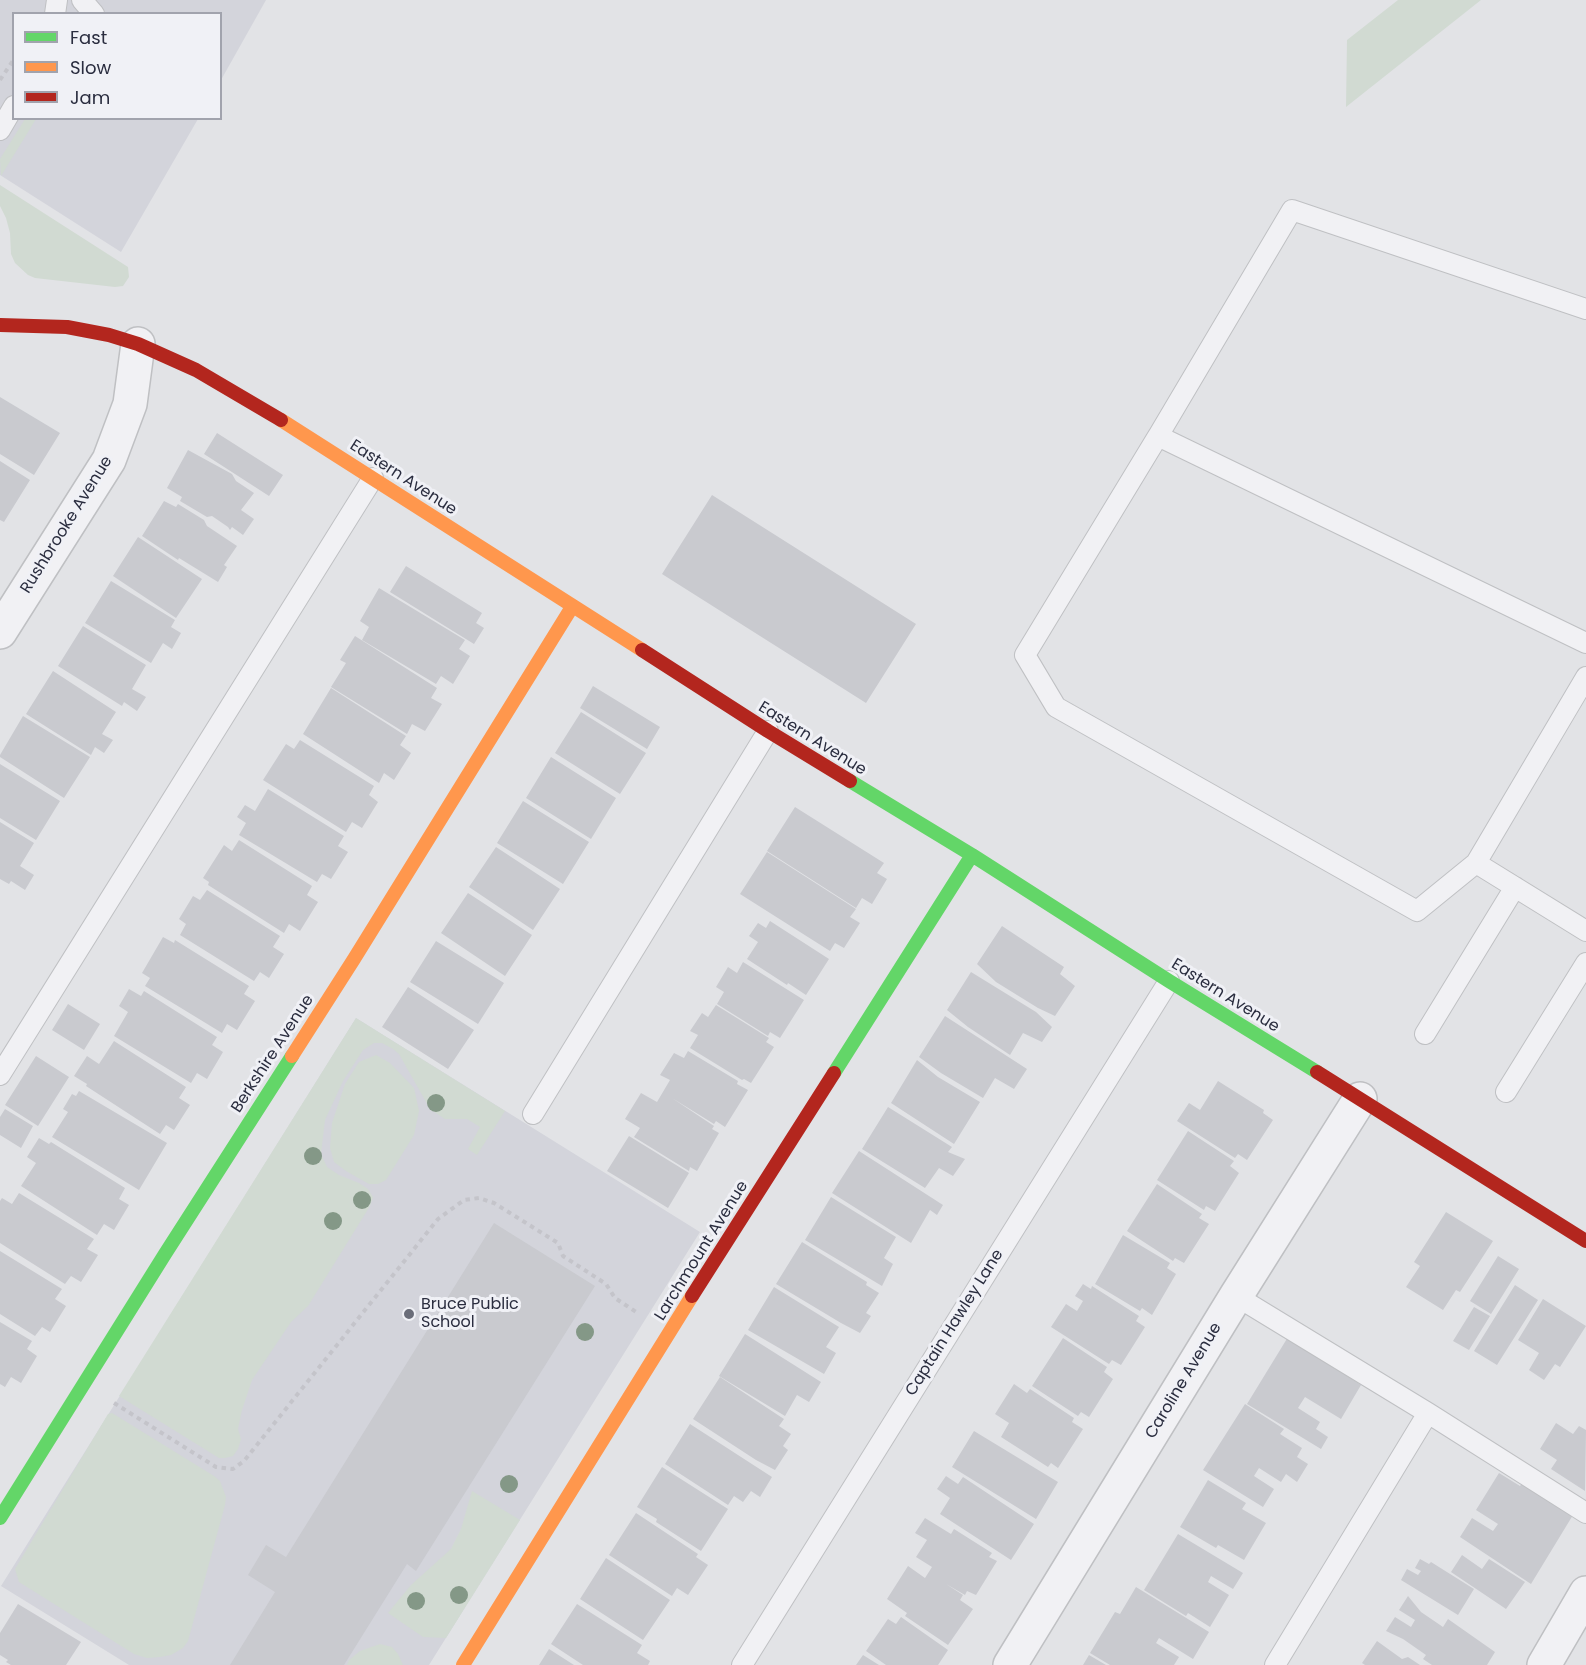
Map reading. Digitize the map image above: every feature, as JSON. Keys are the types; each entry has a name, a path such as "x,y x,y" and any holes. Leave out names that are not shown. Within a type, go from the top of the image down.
{"street":[{"name":"Eastern Avenue","path":"0,325 67,327 109,335 138,344 196,370 373,478 768,732 972,855 1169,981 1586,1241"},
{"name":"Rushbrooke Avenue","path":"0,632 109,460 130,404 138,344"},
{"name":"Berkshire Avenue","path":"0,1518 165,1254 354,959 572,607"},
{"name":"Larchmount Avenue","path":"463,1665 649,1364 972,855"},
{"name":"Caroline Avenue","path":"1010,1665 1236,1296 1360,1099"},
{"path":"1544,1665 1586,1593"}],"lane":[{"path":"82,0 92,12"},
{"path":"0,130 12,109"},
{"path":"1586,309 1292,210 1025,655 1056,707 1417,911 1476,863 1586,677"},
{"path":"1158,436 1586,644"},
{"path":"0,1075 373,478"},
{"path":"533,1114 768,732"},
{"path":"1476,863 1586,931"},
{"path":"1425,1034 1515,887"},
{"path":"1506,1092 1586,963"},
{"name":"Captain Hawley Lane","path":"742,1665 1169,981"},
{"path":"1236,1296 1586,1513"},
{"path":"1275,1665 1428,1413"}],"path":[{"path":"0,80 12,62"},
{"path":"110,1400 216,1467 233,1469 244,1461 438,1220 464,1200 479,1198 494,1203 558,1243 563,1256 606,1284 615,1298 641,1316"}],"shaded area":[{"path":"0,0 266,0 222,78 222,12 12,12 12,120 197,120 121,252 0,175"},
{"path":"1398,0 1481,0 1346,107 1347,40"},
{"path":"24,120 35,120 1,176 0,159"},
{"path":"0,185 128,267 129,277 123,286 35,278 28,275 15,263 11,254 10,233 0,206"},
{"name":"Bruce Public School","path":"356,1018 700,1232 429,1665 129,1665 1,1586"},
{"path":"356,1018 505,1111 477,1155 468,1149 480,1127 467,1119 445,1119 430,1109 399,1054 393,1049 382,1043 374,1043 363,1050 343,1081 325,1120 321,1154 327,1167 368,1189 373,1197 370,1206 308,1306 291,1322 252,1380 238,1429 241,1439 238,1449 233,1456 219,1458 119,1396"},
{"path":"376,1055 390,1063 414,1088 419,1111 414,1135 386,1180 378,1184 369,1184 334,1162 330,1148 332,1123 345,1084 359,1062"},
{"path":"112,1413 214,1476 220,1481 226,1497 188,1641 183,1648 171,1655 147,1658 134,1654 19,1582 15,1569 108,1414"},
{"path":"472,1491 520,1520 446,1638 423,1637 388,1613 411,1585 451,1549 461,1529"},
{"path":"380,1644 392,1647 403,1665 347,1665 349,1660 360,1651"}],"building":[{"path":"0,397 60,433 34,475 0,454"},
{"path":"217,433 283,475 269,496 204,454"},
{"path":"188,450 232,474 236,481 254,493 241,510 254,519 243,535 232,527 230,530 212,516 207,517 180,501 182,497 167,488"},
{"path":"0,461 30,480 4,522 0,520"},
{"path":"712,495 916,624 866,703 662,574"},
{"path":"164,501 176,507 178,504 204,520 207,526 237,546 224,565 227,567 218,582 179,558 178,560 142,536"},
{"path":"138,537 202,579 176,618 113,576"},
{"path":"406,566 482,613 476,623 484,628 474,644 390,592"},
{"path":"111,581 175,620 171,627 181,633 172,649 163,643 151,663 85,623"},
{"path":"379,588 465,640 459,649 470,656 453,684 441,676 436,684 362,640 369,627 360,621"},
{"path":"83,626 146,665 132,689 146,697 137,711 124,702 122,706 58,666"},
{"path":"355,636 437,688 431,698 442,704 425,731 412,724 407,734 331,687 346,663 340,660"},
{"path":"53,671 116,712 102,734 113,740 104,753 95,747 91,755 26,714"},
{"path":"593,686 660,727 647,749 580,708"},
{"path":"331,688 406,736 400,745 411,753 394,780 384,773 379,783 303,734"},
{"path":"581,712 646,753 620,794 555,753"},
{"path":"23,716 90,757 64,798 0,757"},
{"path":"300,740 374,786 369,795 378,802 362,828 352,822 346,832 263,780 286,744 294,749"},
{"path":"551,757 616,798 591,839 526,798"},
{"path":"0,764 60,801 36,840 0,818"},
{"path":"268,789 344,836 338,846 348,852 331,879 322,874 317,882 239,835 246,823 237,817 245,805 255,811"},
{"path":"523,801 589,842 563,884 497,843"},
{"path":"795,807 884,863 877,873 887,879 872,904 862,898 856,908 767,851"},
{"path":"0,822 34,843 20,866 34,875 25,890 11,881 9,884 0,879"},
{"path":"239,840 312,886 307,895 318,902 300,931 289,924 284,933 208,885 209,882 203,878 224,845 232,851"},
{"path":"496,847 560,889 533,930 469,887"},
{"path":"767,852 856,909 850,917 860,923 844,948 835,943 830,951 740,894"},
{"path":"207,890 280,936 273,947 284,954 269,978 260,972 254,981 180,935 186,924 179,919 193,896 200,900"},
{"path":"468,893 532,935 505,976 441,933"},
{"path":"770,921 829,959 806,995 747,959 758,942 749,936 758,923 766,928"},
{"path":"1002,926 1064,967 1060,974 1075,986 1055,1016 996,982 977,964"},
{"path":"163,937 174,943 175,940 249,986 244,994 255,1001 237,1030 227,1024 222,1033 145,986 150,978 142,973"},
{"path":"436,941 504,983 478,1024 410,982"},
{"path":"743,962 804,1000 780,1038 770,1032 768,1036 717,1004 724,992 716,987 728,967 737,973"},
{"path":"971,972 1036,1012 1052,1027 1042,1042 1023,1033 1010,1055 947,1010"},
{"path":"408,987 474,1030 448,1069 382,1027"},
{"path":"129,989 141,996 144,991 217,1037 212,1045 223,1052 207,1079 197,1073 191,1083 114,1036 128,1012 119,1006"},
{"path":"68,1004 100,1024 84,1050 52,1030"},
{"path":"716,1005 769,1038 766,1042 774,1047 751,1083 742,1080 690,1048 698,1035 690,1031 702,1013 708,1017"},
{"path":"945,1016 1027,1069 1014,1089 995,1078 983,1098 919,1057"},
{"path":"114,1041 186,1087 179,1098 190,1105 174,1130 166,1125 160,1134 74,1076 87,1056 99,1064"},
{"path":"688,1051 738,1081 737,1084 748,1090 725,1127 716,1121 714,1124 672,1098 714,1126 712,1129 719,1133 697,1171 690,1167 689,1171 634,1137 640,1128 625,1119 641,1093 657,1102 670,1080 660,1075 674,1053 684,1058"},
{"path":"36,1056 69,1077 38,1126 5,1105"},
{"path":"917,1060 938,1077 980,1102 954,1144 891,1103"},
{"path":"1218,1081 1264,1110 1263,1113 1273,1120 1247,1160 1238,1154 1235,1158 1177,1121 1189,1103 1200,1110"},
{"path":"79,1091 167,1143 139,1190 52,1137 68,1112 63,1109 72,1094 76,1096"},
{"path":"888,1107 952,1147 948,1152 965,1159 953,1176 939,1168 925,1188 862,1149"},
{"path":"5,1109 33,1126 21,1148 0,1135 0,1117"},
{"path":"1188,1131 1234,1161 1230,1166 1239,1173 1215,1211 1206,1206 1204,1210 1157,1180"},
{"path":"629,1136 689,1173 668,1208 607,1171"},
{"path":"39,1138 49,1144 51,1142 125,1188 119,1199 129,1205 114,1230 104,1224 97,1235 21,1186 36,1163 27,1157"},
{"path":"859,1151 943,1205 937,1215 930,1210 911,1243 832,1193"},
{"path":"1157,1184 1202,1214 1199,1218 1209,1224 1184,1263 1175,1258 1173,1261 1127,1231"},
{"path":"19,1193 94,1239 87,1249 98,1255 81,1282 71,1276 65,1284 0,1243 0,1201 2,1198 12,1204"},
{"path":"831,1197 896,1237 884,1258 893,1264 882,1286 805,1240"},
{"path":"1446,1212 1493,1241 1460,1292 1456,1290 1443,1310 1406,1287 1420,1266 1414,1262"},
{"path":"494,1223 595,1286 416,1571 407,1564 344,1665 230,1665 275,1592 248,1575 266,1545 286,1557"},
{"path":"1123,1235 1170,1263 1167,1268 1176,1274 1152,1315 1142,1308 1140,1311 1095,1284"},
{"path":"802,1242 867,1282 866,1285 879,1293 866,1313 871,1316 860,1333 776,1284"},
{"path":"0,1251 62,1289 55,1299 66,1306 50,1332 42,1327 35,1336 0,1314"},
{"path":"1498,1256 1519,1269 1491,1314 1470,1301"},
{"path":"1083,1284 1091,1289 1092,1286 1139,1316 1136,1321 1145,1327 1121,1365 1112,1360 1109,1364 1051,1327 1066,1304 1077,1311 1083,1301 1075,1296"},
{"path":"1515,1285 1538,1300 1497,1365 1474,1351"},
{"path":"774,1287 839,1327 826,1347 836,1353 824,1374 748,1330"},
{"path":"1543,1299 1586,1326 1560,1367 1555,1364 1544,1380 1529,1370 1539,1353 1518,1340"},
{"path":"1474,1307 1490,1316 1469,1350 1453,1341"},
{"path":"0,1322 32,1341 27,1349 37,1356 21,1383 11,1377 5,1387 0,1384"},
{"path":"745,1334 821,1382 809,1402 797,1395 785,1416 719,1376"},
{"path":"1288,1337 1361,1385 1341,1419 1305,1397 1298,1408 1320,1422 1316,1429 1328,1437 1321,1449 1247,1404"},
{"path":"1063,1338 1107,1367 1104,1372 1113,1379 1089,1417 1081,1412 1078,1416 1032,1386"},
{"path":"720,1377 784,1419 779,1426 791,1434 783,1446 788,1450 775,1470 693,1419"},
{"path":"1014,1384 1027,1393 1030,1389 1074,1418 1072,1422 1083,1429 1058,1468 1051,1463 1048,1467 1001,1437 1009,1423 995,1414"},
{"path":"1245,1404 1284,1429 1280,1434 1302,1448 1297,1457 1308,1464 1297,1482 1286,1474 1281,1482 1259,1468 1254,1476 1274,1489 1263,1507 1203,1470"},
{"path":"1556,1423 1573,1434 1579,1426 1586,1430 1585,1491 1551,1469 1557,1460 1540,1449"},
{"path":"690,1424 772,1477 760,1497 751,1491 743,1502 734,1496 728,1505 665,1464"},
{"path":"974,1431 1058,1482 1036,1519 952,1467"},
{"path":"662,1467 728,1509 701,1551 637,1507"},
{"path":"1499,1473 1520,1486 1523,1482 1573,1515 1531,1584 1460,1537 1472,1518 1493,1531 1498,1524 1476,1510"},
{"path":"946,1476 958,1484 963,1477 1034,1524 1011,1560 940,1514 950,1498 937,1489"},
{"path":"1208,1480 1246,1503 1242,1509 1266,1523 1244,1560 1218,1545 1216,1548 1180,1527"},
{"path":"636,1513 698,1554 696,1557 708,1565 688,1595 677,1588 672,1596 609,1555"},
{"path":"925,1518 951,1534 954,1529 992,1553 989,1557 997,1561 976,1595 967,1591 965,1595 946,1584 963,1595 960,1600 973,1609 948,1645 905,1616 907,1613 887,1599 908,1566 925,1578 932,1567 916,1557 927,1540 915,1533"},
{"path":"1178,1534 1243,1573 1233,1589 1211,1576 1208,1582 1229,1595 1210,1627 1188,1613 1186,1616 1144,1590"},
{"path":"1462,1555 1482,1569 1489,1559 1525,1582 1506,1609 1451,1572"},
{"path":"606,1558 670,1600 643,1640 580,1599"},
{"path":"1420,1559 1429,1564 1431,1562 1474,1589 1458,1615 1401,1580 1407,1569 1418,1575 1421,1571 1415,1568"},
{"path":"1136,1587 1209,1632 1193,1659 1159,1638 1156,1643 1179,1657 1174,1665 1110,1665 1090,1653 1115,1612 1120,1614"},
{"path":"1408,1596 1421,1612 1443,1627 1448,1619 1495,1652 1487,1665 1432,1665 1423,1659 1426,1655 1403,1639 1386,1631 1395,1617 1411,1627 1415,1620 1399,1610"},
{"path":"18,1604 81,1642 66,1665 11,1665 0,1655 0,1633"},
{"path":"577,1604 642,1645 637,1653 650,1661 648,1665 583,1665 551,1644"},
{"path":"901,1617 948,1650 938,1665 886,1665 866,1651 888,1619 896,1624"},
{"path":"1377,1641 1402,1659 1408,1657 1420,1665 1365,1665 1362,1663"},
{"path":"549,1649 574,1665 539,1665"},
{"path":"863,1655 879,1665 856,1665"},
{"path":"1089,1655 1106,1665 1083,1665"}],"traffic: fast":[{"path":"850,781 1317,1072"},
{"path":"834,1073 972,855"},
{"path":"0,1518 292,1056"}],"traffic: slow":[{"path":"281,420 642,650"},
{"path":"292,1056 572,607"},
{"path":"463,1665 692,1296"}],"traffic: jam":[{"path":"0,325 67,327 109,335 138,344 196,370 281,420"},
{"path":"642,650 850,781"},
{"path":"1317,1072 1586,1241"},
{"path":"692,1296 834,1073"}],"place":[{"name":"Bruce Public School","path":"409,1314"}]}
